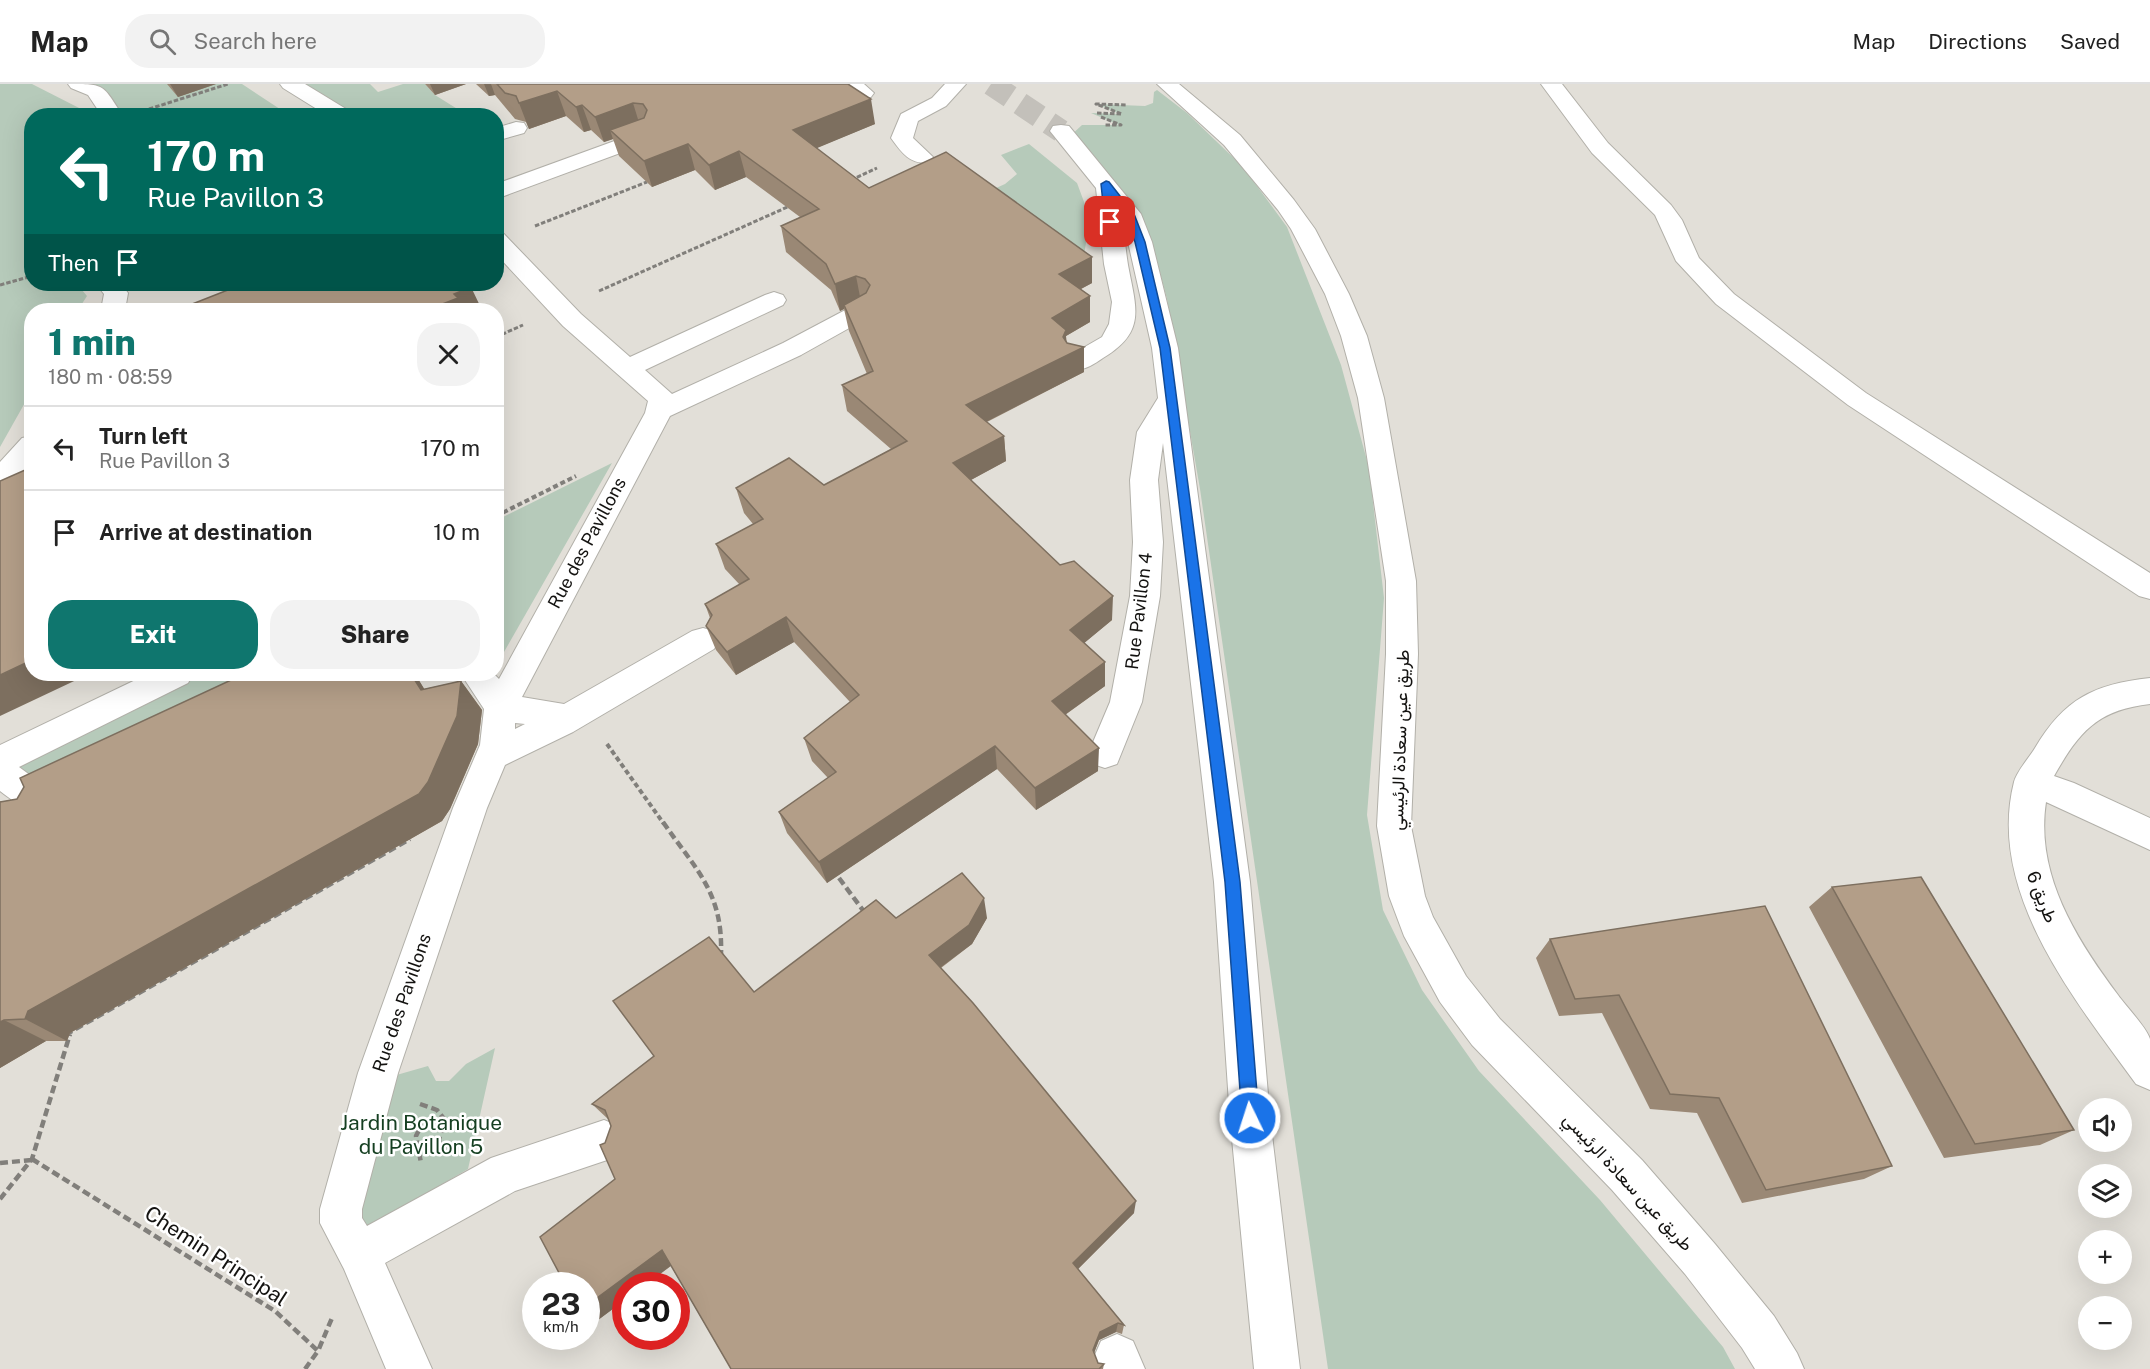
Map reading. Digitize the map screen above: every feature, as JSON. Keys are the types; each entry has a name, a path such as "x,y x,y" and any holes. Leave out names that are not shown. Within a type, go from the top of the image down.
{"street":[{"path":"78,84 95,91 107,108"},
{"path":"290,84 330,108"},
{"path":"922,157 909,148 902,138 908,118 939,102 956,84"},
{"path":"1551,84 1600,148 1663,210 1671,220 1688,261 1725,299 1857,399 1986,480 2150,588"},
{"name":"طريق عين سعادة الرئيسي","path":"1183,89 1232,140 1292,213 1338,294 1354,336 1371,398 1401,581 1402,654 1394,826 1407,896 1417,924 1453,989 1486,1032 1627,1175 1700,1259 1758,1332 1781,1369"},
{"path":"1064,135 1129,214 1140,242 1165,348 1232,882 1250,1118 1277,1369"},
{"path":"504,189 642,137"},
{"path":"1078,362 1112,342 1122,324 1124,302 1116,264 1106,184"},
{"path":"504,248 560,309 662,399 659,410"},
{"path":"626,369 774,300"},
{"path":"659,410 792,349 860,312"},
{"name":"Rue Pavillon 4","path":"1105,754 1126,702 1144,596 1148,542 1144,480 1151,432 1171,399"},
{"name":"Rue des Pavillons","path":"409,1369 358,1254 341,1223 341,1209 355,1151 378,1073 441,888 470,808 494,754 498,738 500,707 659,410"},
{"path":"0,479 24,454"},
{"path":"494,754 568,718 703,640"},
{"path":"0,760 163,681"},
{"path":"482,681 500,707 568,718"},
{"name":"طريق 6","path":"2150,690 2102,701 2078,716 2047,753 2031,783 2023,826 2031,878 2057,934 2091,990 2150,1070"},
{"path":"0,772 30,794 42,813"},
{"path":"2031,783 2062,793 2150,835"},
{"path":"358,1254 506,1173 604,1141"}],"path":[{"path":"149,108 228,84"},
{"path":"1064,135 1082,125 1121,125 1091,113 1122,114 1096,104 1127,105"},
{"path":"842,183 851,180 860,186"},
{"path":"504,237 647,182"},
{"path":"560,309 793,205"},
{"path":"0,285 24,278"},
{"path":"504,333 529,322"},
{"path":"504,512 640,443"},
{"path":"607,743 710,889 717,903 722,938 720,956"},
{"path":"61,1036 70,1034 411,838"},
{"path":"839,878 867,916"},
{"path":"0,1199 32,1160 70,1034"},
{"path":"415,1101 422,1105 434,1106 441,1111 445,1120 439,1138 442,1161"},
{"path":"416,1142 422,1168"},
{"path":"0,1163 32,1160"},
{"name":"Chemin Principal","path":"32,1160 274,1311 318,1351"},
{"path":"305,1369 318,1351 349,1270 358,1254"}],"green space":[{"path":"0,84 32,84 79,108 24,108 24,291 83,291 87,296 82,303 24,303 24,404 0,447"},
{"path":"79,84 242,84 278,108 107,108 95,91"},
{"path":"301,84 370,84 378,92 403,84 425,84 435,95 456,108 342,108"},
{"path":"1157,90 1187,113 1243,167 1287,227 1341,365 1369,468 1384,598 1367,815 1383,910 1422,990 1479,1071 1600,1200 1723,1347 1735,1369 1328,1369 1200,489 1167,299 1153,246 1112,179 1068,138 1082,125 1119,125 1091,113 1120,114 1096,104 1145,106 1153,103 1154,92"},
{"path":"1029,144 1077,183 1090,218 1084,255 974,198 1005,184 1017,174 1001,155"},
{"path":"612,463 504,652 504,517"},
{"path":"180,681 317,681 42,813 0,764"},
{"name":"Jardin Botanique du Pavillon 5","path":"495,1048 468,1169 352,1237 386,1078 428,1066 436,1081 449,1081 466,1064"}],"building":[{"path":"497,84 848,84 871,99 793,130 869,188 946,152 1092,257 1059,274 1090,296 1052,318 1066,330 1063,337 1067,343 1084,347 966,405 1004,436 953,463 1060,565 1074,561 1113,596 1070,630 1105,662 1052,701 1099,748 1035,788 995,746 819,862 779,812 836,772 804,738 859,695 786,617 727,652 706,626 712,615 705,604 749,579 716,544 763,519 736,488 789,458 824,485 907,441 842,385 873,371 844,305 866,293 870,285 865,279 856,276 835,284 826,264 781,226 819,209 739,151 709,165 688,144 644,161 610,130 644,118 647,110 643,104 633,103 595,117 582,105 576,107 557,91 519,103 516,96 505,93"},
{"path":"225,291 461,291 454,294 458,298 445,303 195,303"},
{"path":"24,470 24,664 0,675 0,481"},
{"path":"229,681 415,681 421,690 461,681 457,716 428,782 419,794 28,1011 25,1019 0,1022 0,802 17,799 24,787 20,778"},
{"path":"962,873 984,898 969,925 929,955 973,1003 1136,1201 1073,1263 1124,1325 1118,1323 1100,1332 1093,1350 1098,1363 1104,1364 1099,1369 731,1369 690,1298 690,1272 675,1272 662,1250 632,1272 612,1272 612,1287 600,1296 600,1272 559,1272 540,1237 615,1179 600,1145 605,1143 611,1126 605,1110 592,1104 654,1056 613,1001 709,937 754,992 876,900 896,918"},
{"path":"1921,877 2074,1130 1975,1144 1832,887"},
{"path":"1765,906 1892,1166 1766,1190 1719,1098 1670,1094 1619,995 1575,999 1550,939"}],"tunnel":[{"path":"991,84 1061,131"}],"route":[{"path":"1110,222 1106,184 1129,214 1140,242 1165,348 1232,882 1250,1118"}]}
